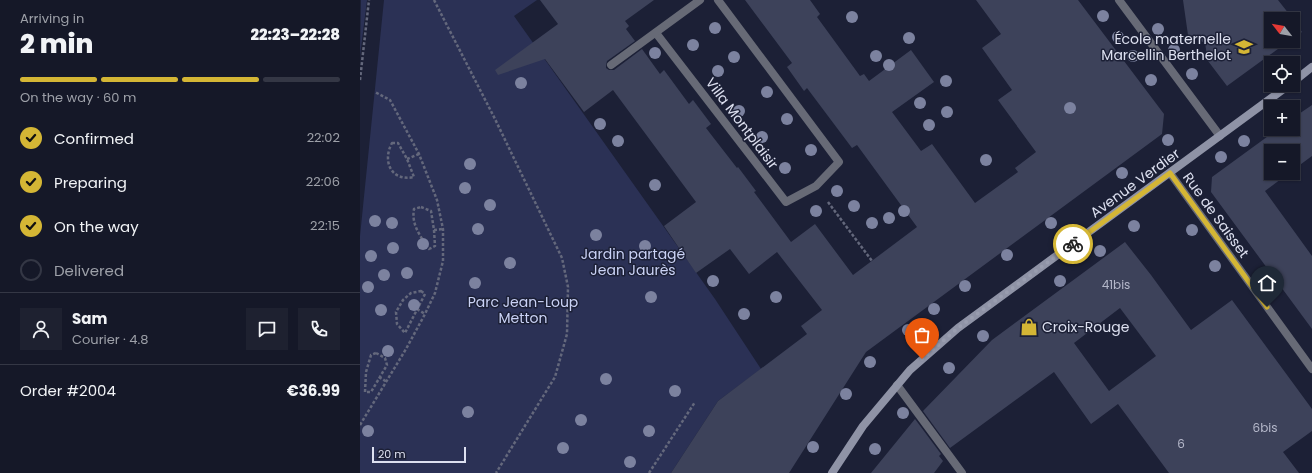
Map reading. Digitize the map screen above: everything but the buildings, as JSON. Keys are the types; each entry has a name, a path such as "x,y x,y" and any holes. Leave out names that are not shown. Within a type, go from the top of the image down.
{"main road":[{"path":"1300,76 1312,67"},
{"name":"Avenue Verdier","path":"832,473 863,426 896,385 910,370 958,328 1279,92"}],"street":[{"path":"611,65 700,0"},
{"name":"Villa Montplaisir","path":"656,33 786,202 816,186 839,162 718,0"},
{"path":"1118,0 1220,136"},
{"name":"Rue de Saisset","path":"1170,173 1312,369"},
{"path":"896,385 962,473"}],"path":[{"path":"360,80 369,0"},
{"path":"434,0 495,119 562,258 568,287 567,334 555,377 496,473"},
{"path":"360,425 387,382 425,314 435,293 443,261 443,229 437,200 419,154 390,100 375,92"},
{"path":"392,143 398,143 406,159 414,178 407,179 395,174 388,164 388,151 392,143"},
{"path":"406,159 419,154"},
{"path":"816,186 872,260"},
{"path":"421,207 431,211 434,230 434,246 429,249 418,233 412,216 414,209 421,207"},
{"path":"434,230 443,229"},
{"path":"421,291 425,294 417,309 405,333 397,324 396,312 403,300 411,293 421,291"},
{"path":"417,309 425,314"},
{"path":"376,353 384,358 386,365 379,377 371,392 365,392 366,372 371,355 376,353"},
{"path":"379,377 387,382"},
{"path":"649,473 695,402"}],"green space":[{"path":"361,0 367,0 360,56"},
{"name":"Parc Jean-Loup Metton","path":"384,0 537,0 514,16 715,299 761,369 718,401 671,473 360,473 360,236"}],"way so far":[{"path":"922,359 958,328 1008,293 1073,244"}],"place":[{"name":"École maternelle Marcellin Berthelot","path":"1244,47"},
{"name":"Croix-Rouge","path":"1029,327"}],"route":[{"path":"1073,244 1170,173 1267,307"}],"park label":[{"name":"Jardin partagé Jean Jaurès","path":"633,262"}]}
